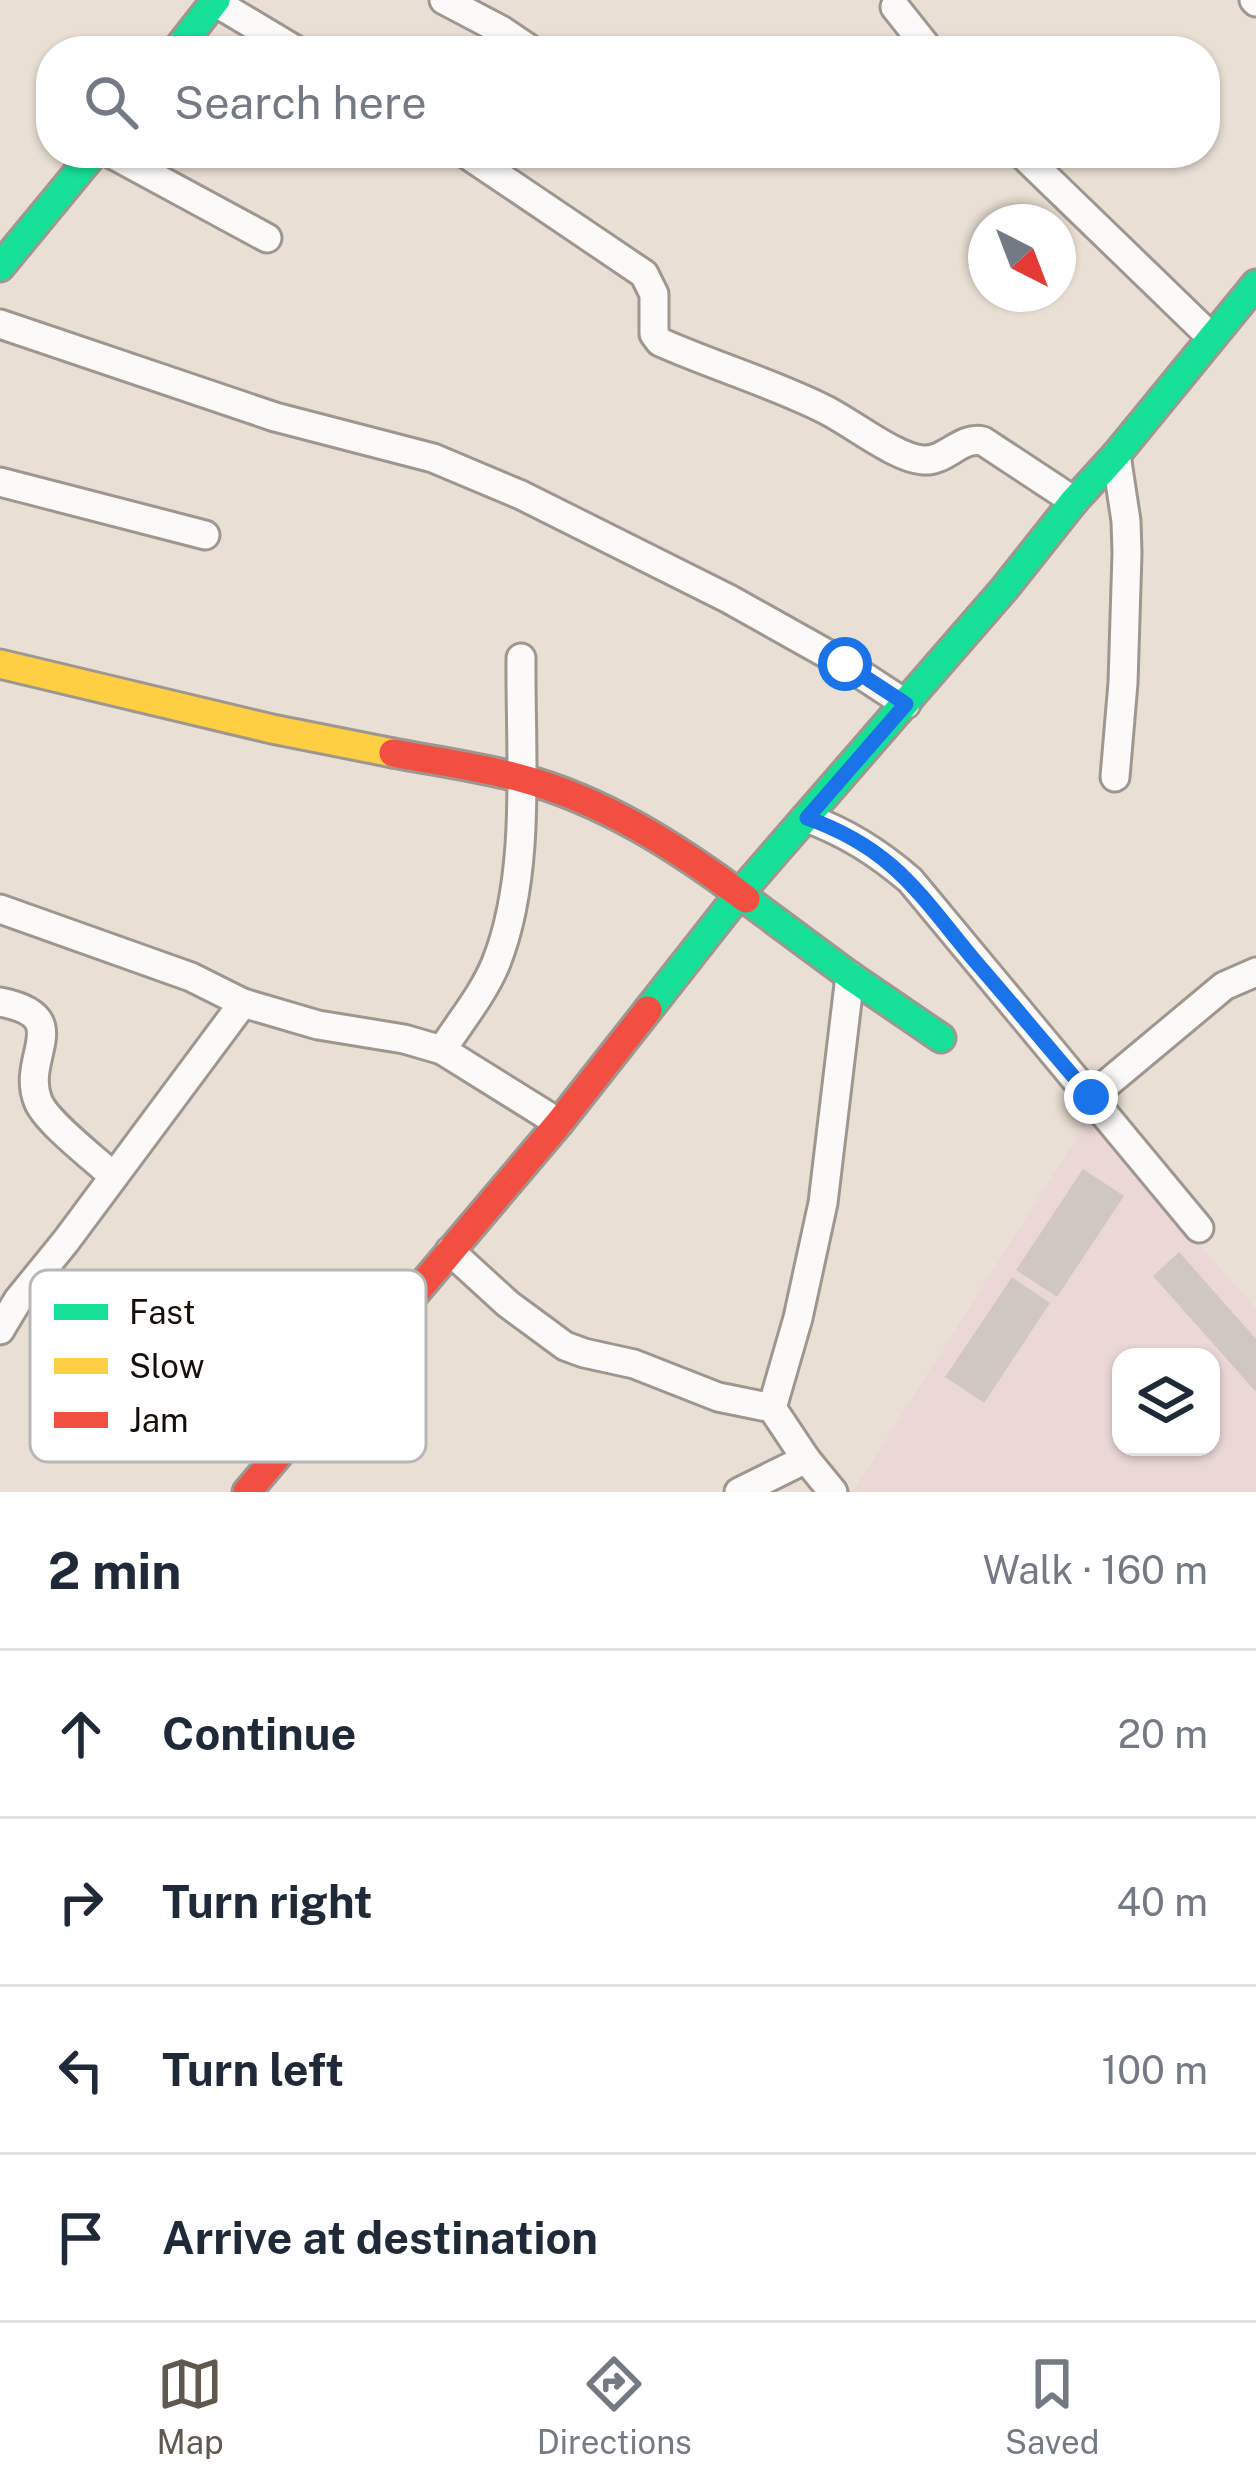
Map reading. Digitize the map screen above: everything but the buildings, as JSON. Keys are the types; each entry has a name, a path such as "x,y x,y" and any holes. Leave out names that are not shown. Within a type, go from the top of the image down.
{"street":[{"path":"444,0 510,36"},
{"path":"188,36 216,1 273,36"},
{"path":"896,7 918,36"},
{"path":"0,267 82,168"},
{"path":"138,168 267,238"},
{"path":"487,168 644,274 654,295 654,334 660,342 824,408 906,456 927,461 966,441 983,441 1074,501"},
{"path":"1036,168 1211,338"},
{"path":"426,1280 559,1123 740,893 1005,588 1256,284"},
{"path":"0,324 275,417 433,458 521,495 729,599 906,704"},
{"path":"1115,777 1127,553 1116,455"},
{"path":"0,482 205,535"},
{"path":"442,1050 495,964 508,920 518,865 520,658"},
{"path":"0,664 272,729 520,778 562,792 684,854 941,1038"},
{"path":"807,818 863,843 910,880 1199,1228"},
{"path":"0,909 190,977 243,1003 318,1025 442,1050 559,1123"},
{"path":"1091,1097 1224,986 1256,972"},
{"path":"772,1408 823,1203 850,976"},
{"path":"0,1002 33,1011 39,1019 36,1097 45,1113 113,1176"},
{"path":"42,1270 243,1003"},
{"path":"450,1251 508,1304 566,1346 634,1364 718,1396 772,1408 833,1492"},
{"path":"0,1330 30,1285"},
{"path":"739,1492 806,1459"},
{"path":"257,1488 278,1462"}],"shaded area":[{"path":"1089,1118 1256,1309 1256,1492 853,1492"}],"traffic: fast":[{"path":"188,36 216,0"},
{"path":"0,267 82,168"},
{"path":"648,1010 740,893 1005,588 1256,284"},
{"path":"746,899 941,1038"}],"traffic: slow":[{"path":"0,664 393,753"}],"traffic: jam":[{"path":"393,753 504,774 581,799 666,844 746,899"},
{"path":"426,1280 648,1010"},
{"path":"247,1492 272,1462"}],"route":[{"path":"845,664 906,704 807,818 863,843 910,880 1091,1097"}]}
